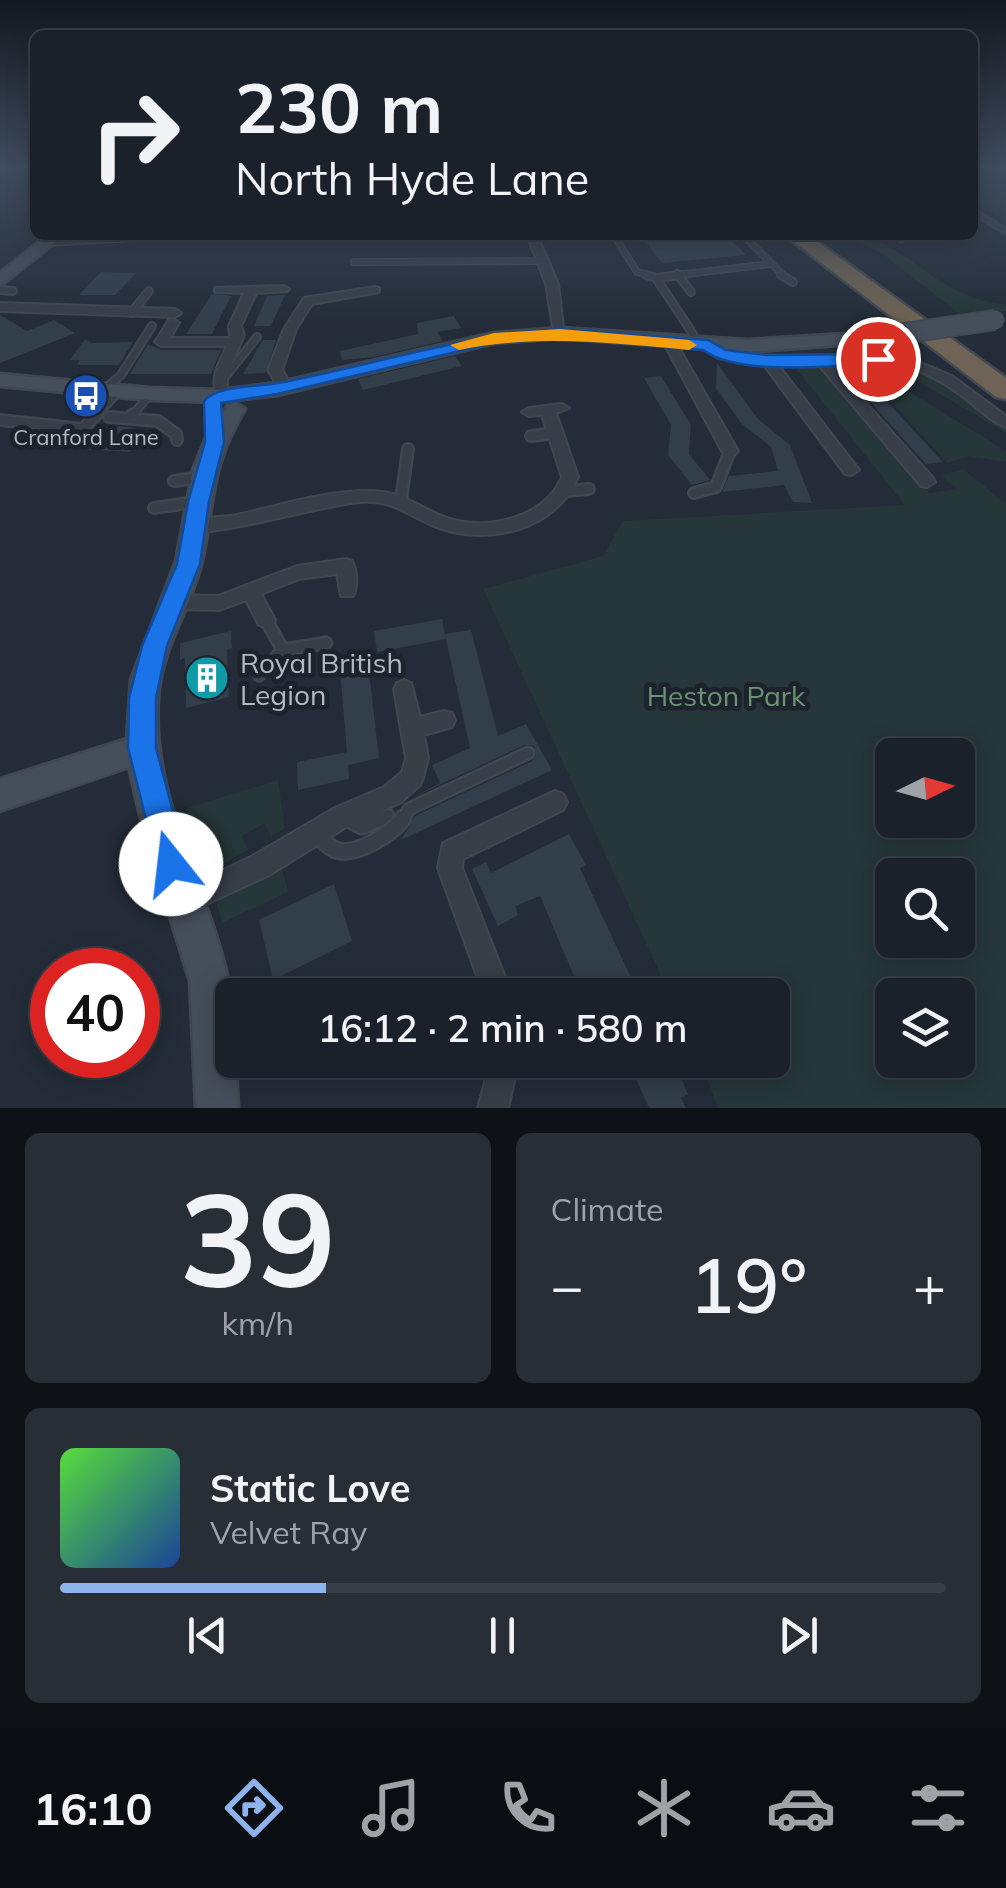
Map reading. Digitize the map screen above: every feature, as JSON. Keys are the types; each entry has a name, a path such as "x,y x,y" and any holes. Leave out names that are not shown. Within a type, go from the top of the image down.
{"highway":[{"path":"803,240 1006,391"},
{"path":"827,240 1006,368"},
{"path":"834,240 869,272"}],"street":[{"path":"7,286 51,240"},
{"path":"534,240 552,284 560,334"},
{"path":"219,290 283,290"},
{"path":"215,998 159,824 142,748 142,698 148,668 188,564 193,496 224,404 220,374 238,335 235,326 252,290"},
{"path":"281,388 276,370 290,329 308,301 375,290"},
{"path":"0,307 130,312 174,318 161,342 234,342"},
{"path":"0,380 224,404 494,338 560,334 701,345 803,345 1001,319"},
{"path":"670,343 730,451"},
{"path":"701,345 721,355 767,360 905,361 959,387 1006,423"},
{"path":"767,360 851,470"},
{"path":"822,361 928,482"},
{"path":"193,496 218,525 348,498 384,497 401,500 440,522 470,527 530,519 566,491 570,476 556,434 555,409 530,412"},
{"path":"175,602 210,604 297,573 346,566 347,591"},
{"path":"250,591 266,620"},
{"path":"183,902 260,866 312,832 392,794 412,778 418,758 404,689"},
{"path":"412,729 444,720"},
{"path":"0,795 142,748"},
{"path":"492,978 450,868 452,852 555,802"},
{"path":"217,1108 219,1078"},
{"path":"494,1108 501,1078"}],"lane":[{"path":"617,240 637,272 656,278 770,264"},
{"path":"748,240 793,282"},
{"path":"354,262 466,264 542,260"},
{"path":"677,273 691,292"},
{"path":"656,278 701,345"},
{"path":"0,290 7,286"},
{"path":"130,312 149,292"},
{"path":"0,420 83,429 152,326"},
{"path":"224,404 242,349 257,336"},
{"path":"130,418 150,394"},
{"path":"109,418 158,420 176,434 177,440"},
{"path":"532,436 556,434"},
{"path":"401,500 401,466 408,449"},
{"path":"694,492 716,487 730,451"},
{"path":"566,491 590,489"},
{"path":"154,508 193,496"},
{"path":"266,620 282,650"},
{"path":"258,676 282,650 326,643"},
{"path":"312,832 336,850 352,850 395,831 409,808 528,752"},
{"path":"343,816 362,826 388,815"}],"green space":[{"path":"856,240 886,245 959,292 1006,304 1006,311 963,317 883,254"},
{"path":"887,363 929,372 1006,427 1006,433"},
{"name":"Heston Park","path":"794,366 822,368 929,493 956,489 942,475 963,469 1006,504 1006,1108 718,1108 707,1078 790,1078 790,978 662,978 483,589 603,556 623,521 905,505"},
{"path":"874,370 1006,451 1006,462 969,456 947,463 865,373"},
{"path":"278,780 285,828 271,837 265,823 242,836 248,850 222,864 200,860 187,808"},
{"path":"281,864 288,892 222,923 217,905 221,898"}],"building":[{"path":"645,240 732,240 746,255 662,263"},
{"path":"101,272 136,273 115,295 79,295"},
{"path":"212,294 231,296 212,334 186,334"},
{"path":"285,295 271,326 254,326 267,296"},
{"path":"0,315 27,331 54,320 75,333 0,363"},
{"path":"454,316 461,328 437,332 443,341 342,360 340,351 418,334 417,323"},
{"path":"85,339 91,343 133,342 119,365 77,365 80,360 70,360"},
{"path":"263,340 276,340 265,373 243,374"},
{"path":"148,344 161,350 221,350 211,374 130,374"},
{"path":"455,356 462,366 363,390 358,379"},
{"path":"717,363 758,419 790,445 812,503 793,502 784,485 722,492 729,476 778,471 771,447 741,423 716,388"},
{"path":"839,367 855,367 943,462 926,464"},
{"path":"661,376 691,425 689,454 710,480 692,485 668,455 671,425 644,378"},
{"path":"98,426 146,431 130,452 79,449"},
{"path":"442,619 445,634 471,630 498,736 526,724 552,770 401,840 415,816 532,761 536,755 534,746 524,745 410,799 440,783 432,765 470,748 446,639 377,652 374,631"},
{"name":"Royal British Legion","path":"231,631 232,648 227,649 229,697 186,708 185,658 180,660 180,643"},
{"path":"367,654 379,758 348,765 349,779 298,790 297,762 347,752 339,659"},
{"path":"569,834 586,865 580,868 631,978 575,978 540,896 515,906 518,915 498,926 472,869 486,862 491,873"},
{"path":"334,884 352,941 273,978 259,920"},
{"path":"636,1078 681,1078 688,1094 681,1098 686,1108 649,1108"}],"slow traffic":[{"path":"459,345 494,338 560,334 689,345"}],"place":[{"name":"Cranford Lane","path":"86,396"},
{"name":"Royal British Legion","path":"207,678"}],"route":[{"path":"171,864 142,748 142,698 155,646 188,564 198,502 215,442 210,404 215,398 277,389 494,338 560,334 708,346 721,355 767,360 878,359"}]}
